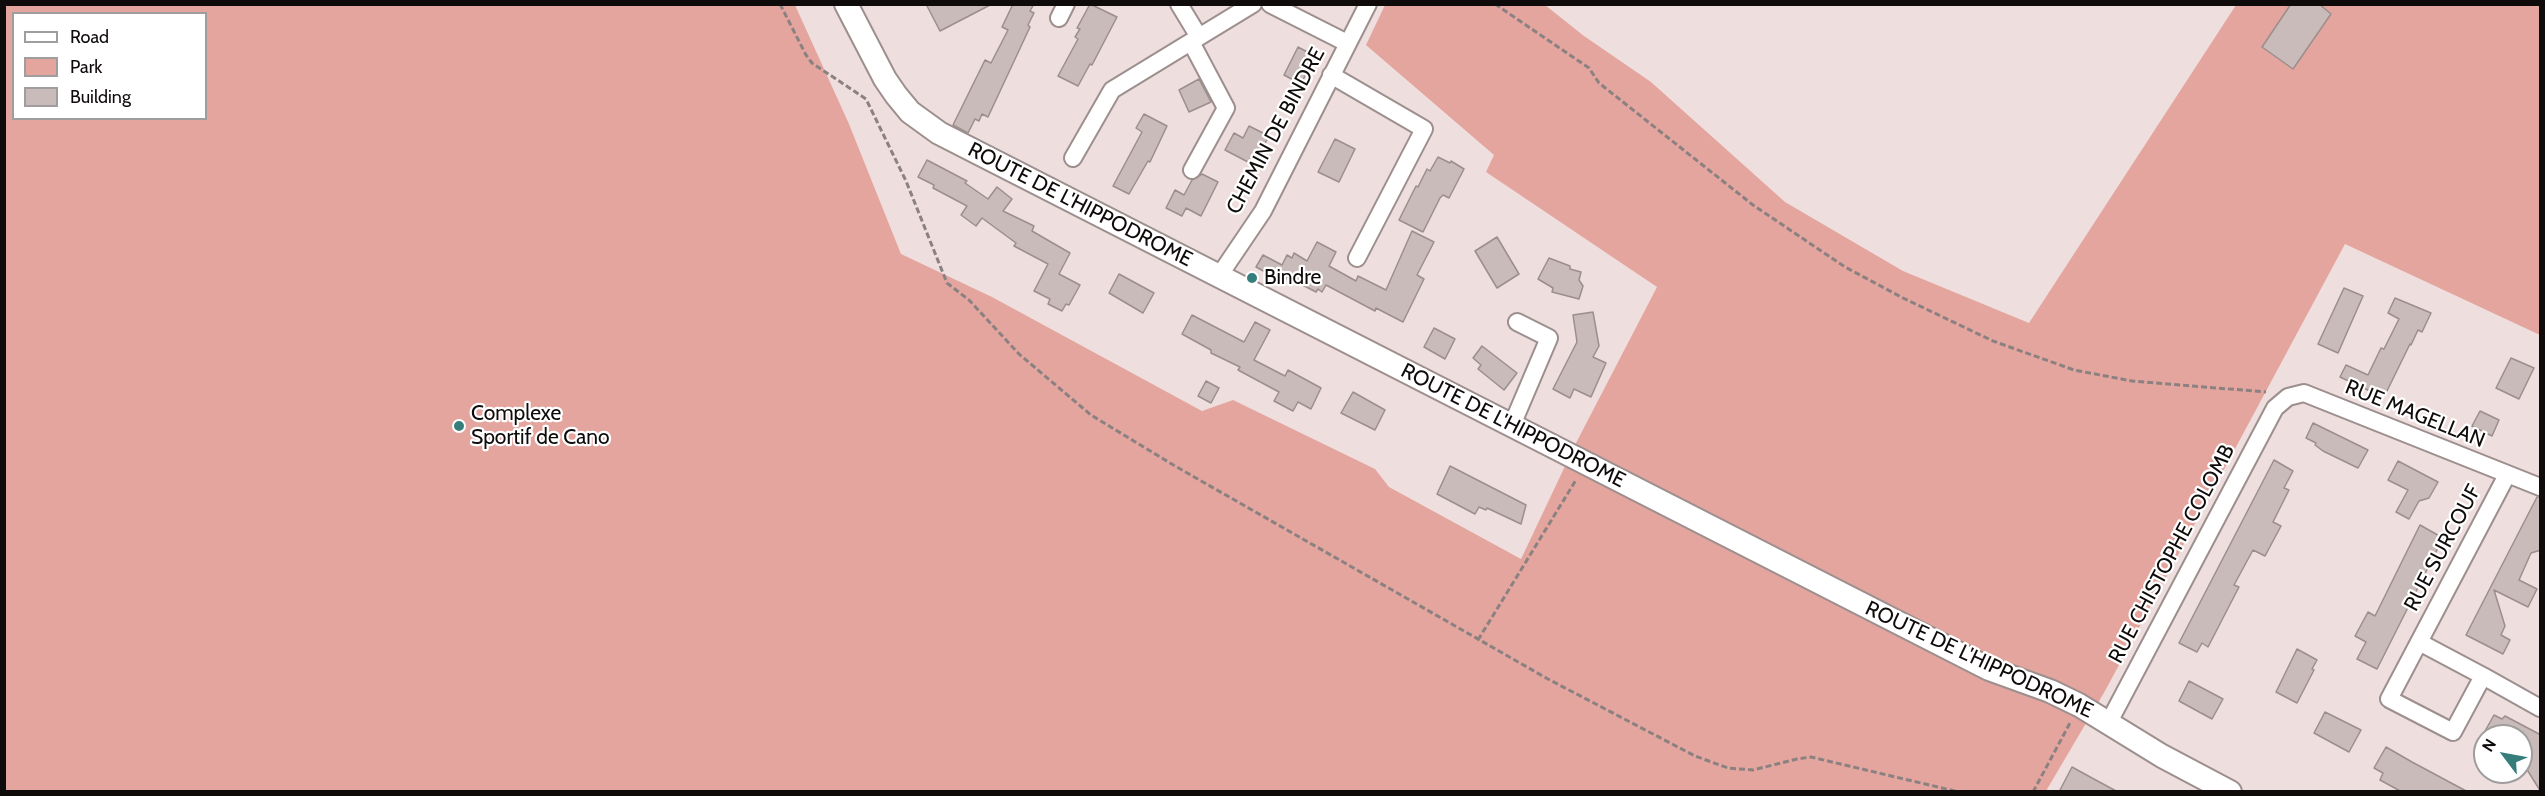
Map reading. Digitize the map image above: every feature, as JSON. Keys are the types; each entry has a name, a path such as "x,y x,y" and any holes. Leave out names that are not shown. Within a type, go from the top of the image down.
{"main road":[{"name":"ROUTE DE L'HIPPODROME","path":"846,4 885,80 917,118 939,133 1989,669 2050,691 2079,705 2162,756 2230,792"}],"street":[{"path":"1179,4 1226,108 1192,170"},
{"path":"1073,158 1112,90 1253,4"},
{"path":"1270,4 1347,44"},
{"name":"CHEMIN DE BINDRE","path":"1219,276 1263,211 1368,4"},
{"path":"1331,75 1424,129 1357,258"},
{"path":"1512,425 1549,338 1517,322"},
{"name":"RUE MAGELLAN","path":"2282,402 2304,393 2507,475 2541,486"},
{"name":"RUE CHISTOPHE COLOMB","path":"2109,722 2282,402"},
{"name":"RUE SURCOUF","path":"2483,676 2453,732 2389,699 2507,475"},
{"name":"RUE SURCOUF","path":"2419,642 2541,708"}],"path":[{"path":"780,4 806,55 813,63 866,99 906,181 946,282 969,300 1018,354 1091,416 1478,640 1695,756 1728,768 1753,770 1811,757 1959,792"},
{"path":"1495,4 1588,68 1599,83 1753,205 1845,267 1903,298 1993,341 2074,369 2132,381 2251,390 2282,402"},
{"path":"1478,640 1586,464"},
{"path":"2032,792 2079,705"}],"green space":[{"path":"5,5 795,5 849,124 901,254 992,297 1202,411 1233,400 1375,469 1389,487 1521,559 1576,443 1657,287 1486,172 1494,155 1366,45 1385,5 1545,5 1584,36 1651,82 1785,202 1903,271 2029,323 2236,5 2540,5 2540,335 2345,244 2105,691 2046,791 5,792"}],"building":[{"path":"926,4 992,4 940,31"},
{"path":"1013,4 1034,4 1030,11 1034,13 1028,25 1030,27 988,117 982,114 979,121 975,119 968,133 953,125 985,60 991,63 1008,30 1002,27"},
{"path":"1090,4 1117,17 1092,65 1090,64 1078,86 1058,76 1078,39 1075,37 1080,29 1077,28"},
{"path":"2291,4 2319,4 2331,14 2293,69 2262,47"},
{"path":"1298,47 1315,56 1301,84 1284,75"},
{"path":"1199,79 1211,102 1189,112 1179,90"},
{"path":"1144,114 1167,126 1150,162 1148,161 1129,194 1113,186 1142,132 1136,128"},
{"path":"1249,126 1269,136 1256,160 1251,158 1248,162 1225,150 1234,133 1243,138"},
{"path":"1335,139 1355,149 1339,182 1318,172"},
{"path":"1438,157 1450,163 1451,161 1464,169 1449,198 1443,195 1440,198 1423,232 1399,220 1416,186 1418,187 1427,169 1430,171"},
{"path":"927,160 967,181 965,183 988,199 997,187 1012,199 1003,211 1034,226 1032,231 1070,253 1059,274 1080,285 1069,305 1066,304 1062,311 1048,304 1050,299 1034,291 1048,264 1014,246 1016,243 982,218 976,226 961,215 967,206 933,188 934,185 918,177"},
{"path":"1202,174 1218,182 1201,216 1186,208 1182,216 1166,208 1175,190 1184,195 1192,180"},
{"path":"1412,231 1434,242 1417,275 1424,279 1403,322 1376,308 1375,311 1326,285 1322,292 1318,289 1316,292 1287,277 1284,282 1256,267 1263,255 1282,265 1287,255 1292,258 1294,253 1307,261 1317,242 1336,252 1329,266 1356,281 1358,276 1386,290"},
{"path":"1497,237 1519,274 1497,288 1475,251"},
{"path":"1549,258 1581,272 1579,280 1583,286 1579,299 1552,292 1553,288 1538,279"},
{"path":"1119,274 1154,293 1143,313 1109,293"},
{"path":"2344,288 2363,296 2338,353 2318,344"},
{"path":"2395,298 2431,313 2422,332 2418,330 2410,344 2386,393 2372,387 2370,391 2340,377 2346,365 2368,375 2399,319 2388,313"},
{"path":"1593,312 1599,346 1593,357 1606,363 1591,397 1574,389 1570,398 1553,389 1577,342 1573,315"},
{"path":"1192,315 1244,342 1255,322 1270,330 1254,360 1285,376 1288,370 1321,388 1311,409 1298,402 1293,411 1274,401 1279,392 1238,370 1240,367 1211,353 1211,350 1182,334"},
{"path":"1434,328 1455,339 1445,359 1424,347"},
{"path":"1482,346 1517,373 1504,390 1478,369 1481,365 1473,358"},
{"path":"2511,358 2534,368 2519,399 2496,388"},
{"path":"1206,381 1219,388 1211,403 1198,396"},
{"path":"1353,392 1385,410 1375,430 1341,413"},
{"path":"2480,411 2499,420 2492,436 2472,426"},
{"path":"2313,423 2368,450 2358,468 2323,451 2315,445 2316,443 2306,438"},
{"path":"2274,460 2293,471 2284,488 2289,490 2273,522 2281,526 2265,556 2253,550 2234,585 2239,587 2208,647 2202,643 2197,652 2179,643"},
{"path":"2398,461 2438,482 2429,498 2419,501 2409,519 2396,512 2408,490 2388,480"},
{"path":"1450,466 1526,505 1521,524 1487,508 1486,510 1479,507 1475,514 1437,494"},
{"path":"2537,497 2541,497 2541,550 2531,553 2519,580 2537,589 2528,607 2494,590 2505,626 2501,635 2510,640 2503,654 2466,635"},
{"path":"2420,525 2443,538 2377,669 2357,659 2366,642 2355,636 2368,612 2375,616"},
{"path":"2297,649 2317,660 2297,703 2276,692"},
{"path":"2189,681 2223,699 2212,719 2179,701"},
{"path":"2325,712 2361,730 2349,752 2314,733"},
{"path":"2494,715 2502,719 2505,716 2520,724 2489,724"},
{"path":"2533,731 2541,735 2541,792 2533,779"},
{"path":"2386,747 2468,792 2402,792 2380,780 2383,773 2374,768"},
{"path":"2072,767 2092,778 2118,792 2059,792"}],"place":[{"name":"Bindre","path":"1252,278"},
{"name":"Complexe Sportif de Cano","path":"459,426"}]}
